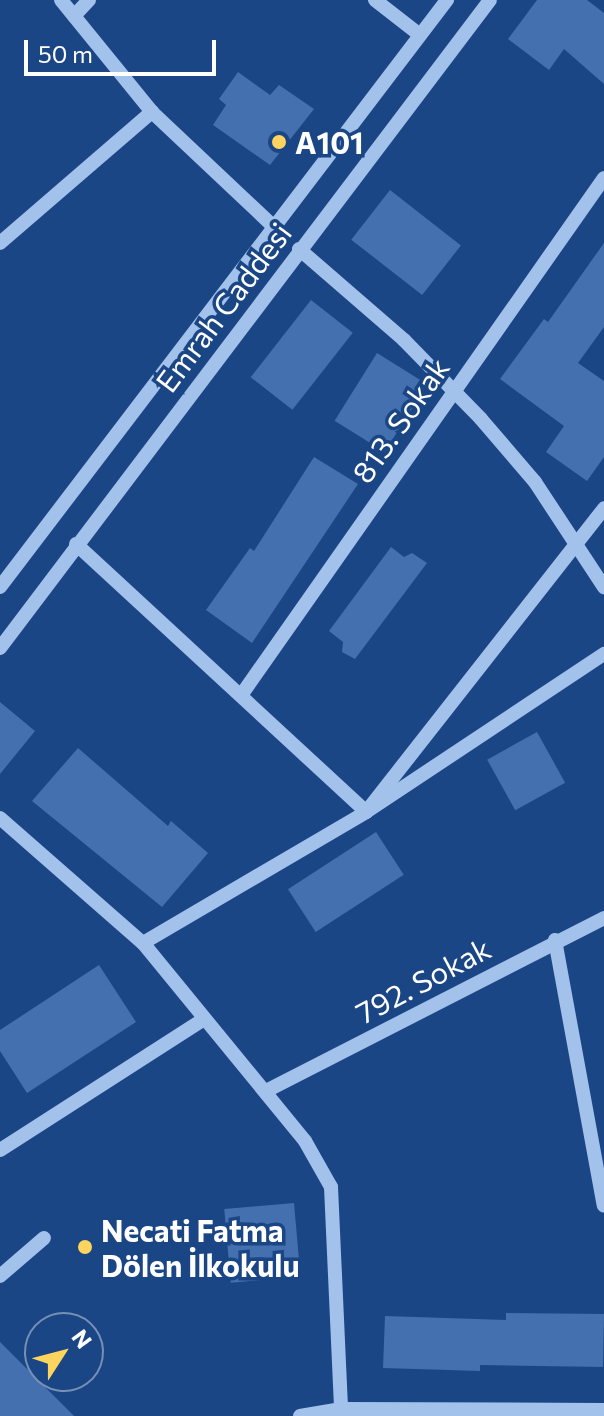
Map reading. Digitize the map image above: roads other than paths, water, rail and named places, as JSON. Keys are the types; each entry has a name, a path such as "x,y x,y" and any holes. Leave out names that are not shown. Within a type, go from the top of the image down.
{"street":[{"path":"61,0 152,112 273,226"},
{"path":"74,16 89,0"},
{"path":"375,0 420,35"},
{"name":"Emrah Caddesi","path":"0,587 447,0"},
{"name":"Emrah Caddesi","path":"0,648 490,0"},
{"path":"0,243 152,112"},
{"name":"813. Sokak","path":"242,694 604,178"},
{"path":"299,249 404,340 453,390 535,482 604,587"},
{"path":"366,812 604,508"},
{"path":"76,544 242,694 366,812"},
{"path":"143,943 366,812 604,654"},
{"path":"0,818 143,943 305,1141 331,1187 341,1409"},
{"name":"792. Sokak","path":"266,1091 555,940 604,918"},
{"path":"555,940 604,1206"},
{"path":"0,1150 204,1019"},
{"path":"0,1276 44,1238"},
{"path":"300,1416 341,1409 604,1410"}],"place":[{"name":"A101","path":"279,142"},
{"name":"Necati Fatma Dölen İlkokulu","path":"85,1247"}]}
